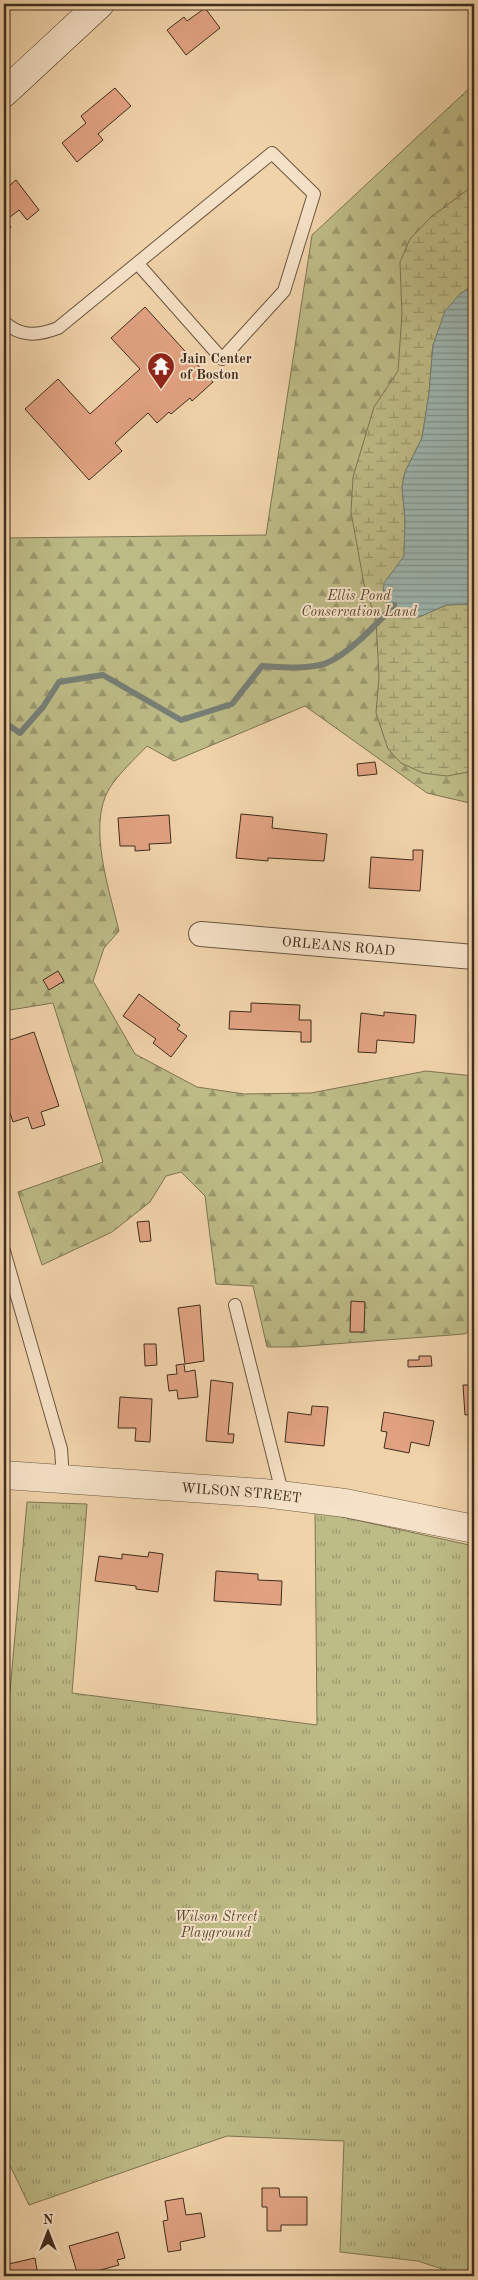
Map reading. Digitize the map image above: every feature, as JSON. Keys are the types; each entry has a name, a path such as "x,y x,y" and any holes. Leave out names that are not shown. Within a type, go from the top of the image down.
{"street":[{"path":"4,93 100,4"},
{"name":"ORLEANS ROAD","path":"201,934 474,956"},
{"name":"WILSON STREET","path":"4,1475 284,1496 344,1503 474,1529"}],"lane":[{"path":"4,322 21,333 32,336 58,328 272,153 314,194 284,291 222,359 138,264"},
{"path":"4,1251 61,1449 63,1479"},
{"path":"235,1305 284,1496"}],"green space":[{"name":"Ellis Pond Conservation Land","path":"474,84 474,804 427,793 305,706 174,761 147,746 122,772 109,789 103,804 100,821 102,859 119,931 104,948 93,981 135,1054 197,1087 244,1094 311,1093 426,1071 474,1076 474,1330 464,1334 294,1347 267,1347 253,1286 216,1284 205,1196 181,1172 166,1176 150,1202 112,1232 42,1265 18,1192 103,1162 53,1003 4,1011 4,538 266,535 312,235"},
{"path":"474,185 474,284 459,295 433,345 429,393 422,438 405,472 402,487 405,519 404,556 395,569 419,617 446,605 474,604 474,771 447,776 423,773 401,763 388,749 376,713 379,677 376,620 364,584 351,512 353,477 374,407 398,371 402,314 400,262 410,239 431,217"},
{"name":"Wilson Street Playground","path":"27,1502 87,1504 72,1693 317,1725 315,1511 474,1546 474,2276 463,2276 418,2261 340,2252 344,2141 227,2136 29,2205 4,2153 4,1758"}],"water":[{"path":"474,284 474,604 446,605 419,617 399,616 389,611 383,593 384,583 404,556 405,519 402,487 405,472 422,438 429,393 433,345 445,311 459,295"}],"building":[{"path":"205,8 220,28 186,55 167,30 184,17 187,21"},
{"path":"115,88 131,106 98,134 103,140 77,162 62,143 86,123 81,116"},
{"path":"16,180 39,210 27,220 19,210 5,221 11,227 4,233 4,190"},
{"name":"Jain Center of Boston","path":"145,307 213,382 192,401 190,398 171,414 169,412 157,423 148,413 115,443 122,451 89,480 25,409 58,379 90,414 140,369 111,338"},
{"path":"375,762 377,774 358,776 357,764"},
{"path":"241,814 273,817 272,828 327,834 324,861 268,858 268,861 236,858"},
{"path":"169,815 171,843 149,844 150,850 135,851 135,846 120,846 118,818"},
{"path":"413,850 423,850 420,891 369,888 371,857 413,860"},
{"path":"58,971 64,981 49,990 43,980"},
{"path":"139,994 180,1025 177,1029 187,1036 171,1057 153,1043 156,1039 123,1016"},
{"path":"251,1003 300,1005 299,1020 311,1020 311,1042 301,1042 301,1032 229,1029 230,1011 251,1012"},
{"path":"384,1012 416,1015 414,1043 377,1040 376,1053 358,1052 361,1013 384,1016"},
{"path":"34,1032 59,1106 41,1112 45,1125 32,1129 28,1117 13,1122 4,1096 4,1042"},
{"path":"149,1221 151,1241 140,1242 137,1222"},
{"path":"351,1301 365,1302 364,1332 350,1332"},
{"path":"200,1305 204,1361 185,1364 178,1308"},
{"path":"144,1344 156,1344 157,1365 145,1366"},
{"path":"419,1356 431,1356 432,1366 408,1367 408,1360 419,1360"},
{"path":"184,1364 185,1372 195,1370 198,1397 178,1399 177,1390 169,1391 167,1375 177,1374 176,1365"},
{"path":"211,1380 233,1383 228,1434 234,1434 233,1443 206,1441"},
{"path":"463,1385 474,1385 474,1414 465,1415"},
{"path":"120,1397 152,1399 150,1442 135,1441 136,1428 118,1428"},
{"path":"312,1406 328,1407 324,1446 285,1442 288,1412 311,1415"},
{"path":"384,1412 434,1421 429,1446 411,1442 409,1453 384,1448 387,1432 381,1431"},
{"path":"149,1552 163,1554 158,1592 136,1589 136,1586 95,1581 99,1556 122,1559 122,1554 148,1557"},
{"path":"216,1571 258,1574 258,1580 282,1581 281,1605 214,1601"},
{"path":"262,2188 279,2188 280,2197 307,2197 307,2225 281,2225 281,2231 267,2231 267,2207 262,2207"},
{"path":"183,2198 186,2215 201,2213 205,2237 180,2242 181,2250 168,2252 163,2221 168,2220 165,2201"},
{"path":"118,2232 125,2258 117,2260 119,2265 78,2276 69,2246"},
{"path":"35,2258 38,2276 4,2276 4,2265"}],"waterway":[{"path":"4,722 20,733 43,707 59,682 103,675 181,720 232,704 262,666 306,667 329,662 360,640 394,605"}],"place":[{"name":"Jain Center of Boston","path":"161,390"}]}
